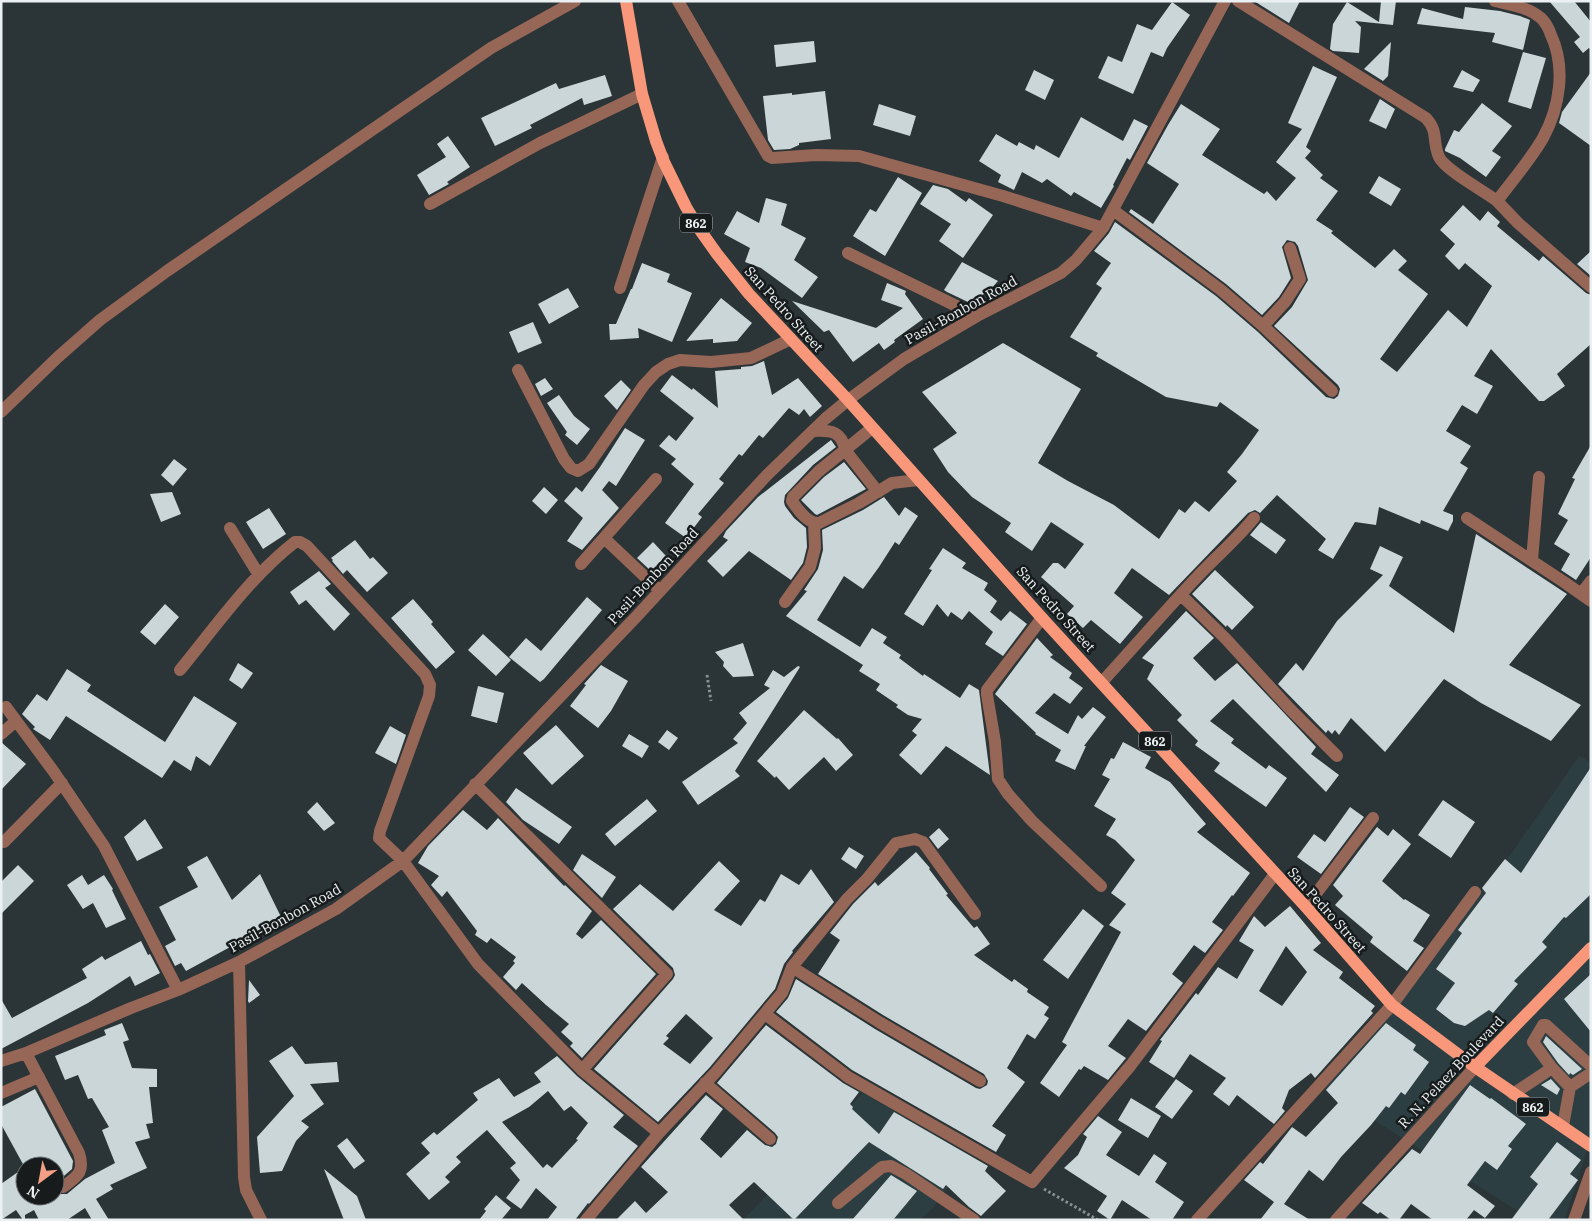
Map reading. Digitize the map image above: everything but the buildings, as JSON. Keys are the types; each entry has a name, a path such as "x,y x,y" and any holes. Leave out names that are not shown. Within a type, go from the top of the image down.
{"main road":[{"name":"San Pedro Street","path":"626,1 642,94 662,157 686,207 717,254 749,294 848,400 1042,618 1306,907 1392,1005 1513,1094 1591,1146"},
{"name":"R. N. Pelaez Boulevard","path":"1475,1067 1591,948"}],"street":[{"path":"1,412 100,320 167,271 491,48 576,1"},
{"path":"678,1 768,156 772,158 816,155 859,156 1003,196 1103,228"},
{"name":"Pasil-Bonbon Road","path":"1,1061 26,1053 178,990 239,962 336,910 403,861 636,617 772,470 848,400 904,359 977,316 1061,273 1076,260 1103,228 1225,1"},
{"path":"1238,1 1426,118 1434,129 1437,153 1443,164 1498,201 1518,223 1591,287"},
{"path":"1495,1 1527,8 1542,19 1556,44 1559,55 1557,102 1550,123 1543,139 1498,201"},
{"path":"430,204 540,142 642,94"},
{"path":"620,288 662,157"},
{"path":"1113,210 1221,290 1263,326 1332,391"},
{"path":"1263,326 1285,302 1300,280 1290,248"},
{"path":"848,253 977,316"},
{"path":"518,370 564,459 570,468 578,471 589,464 644,384 656,372 668,364 680,360 711,362 751,358 791,339"},
{"path":"872,428 819,471 793,497 792,501 794,504 814,523 827,519 892,483 918,480"},
{"path":"814,431 821,430 838,434 843,440 845,450 878,492"},
{"path":"1532,560 1538,476"},
{"path":"581,564 656,479"},
{"path":"1102,682 1254,518"},
{"path":"1468,518 1586,598 1591,581"},
{"path":"785,602 810,567 815,548 814,523"},
{"path":"230,528 259,575"},
{"path":"604,538 660,591"},
{"path":"180,670 244,590 295,542 304,544 424,674 430,685 429,696 379,838 403,861 478,964 582,1070 659,1133"},
{"path":"1181,595 1226,639 1290,709 1337,756"},
{"path":"1042,618 987,690 995,742 998,779 1008,794 1032,821 1101,886"},
{"path":"6,707 62,783 104,846 178,990"},
{"path":"1,734 16,720"},
{"path":"4,842 62,783"},
{"path":"475,784 667,974 582,1070"},
{"path":"1306,907 1373,818"},
{"path":"586,1220 659,1133 765,1014 782,993 792,967 847,899 867,879 896,844 904,840 915,839 923,842 975,914"},
{"path":"765,1014 848,1077 1032,1182 1131,1065 1275,874"},
{"path":"1197,1220 1392,1005 1475,892"},
{"path":"239,962 244,1177 246,1190 261,1220"},
{"path":"792,967 879,1022 980,1081"},
{"path":"1528,1012 1542,1028"},
{"path":"1570,1087 1533,1045 1542,1028 1546,1025 1591,1066"},
{"path":"26,1053 79,1152 82,1162 78,1176 65,1185"},
{"name":"R. N. Pelaez Boulevard","path":"1336,1220 1475,1067"},
{"path":"1513,1094 1552,1068"},
{"path":"1563,1126 1570,1087 1591,1073"},
{"path":"1,1094 39,1077"},
{"path":"705,1083 770,1139"},
{"path":"838,1203 882,1167 891,1166 974,1220"},
{"path":"1574,1220 1591,1172"}],"path":[{"path":"707,675 711,701"},
{"path":"1032,1182 1098,1220"}],"shaded area":[{"path":"1579,756 1591,762 1591,1139 1564,1220 1532,1220 1320,1086 1513,851"},
{"path":"863,1093 970,1155 933,1208 920,1220 743,1220"}]}
